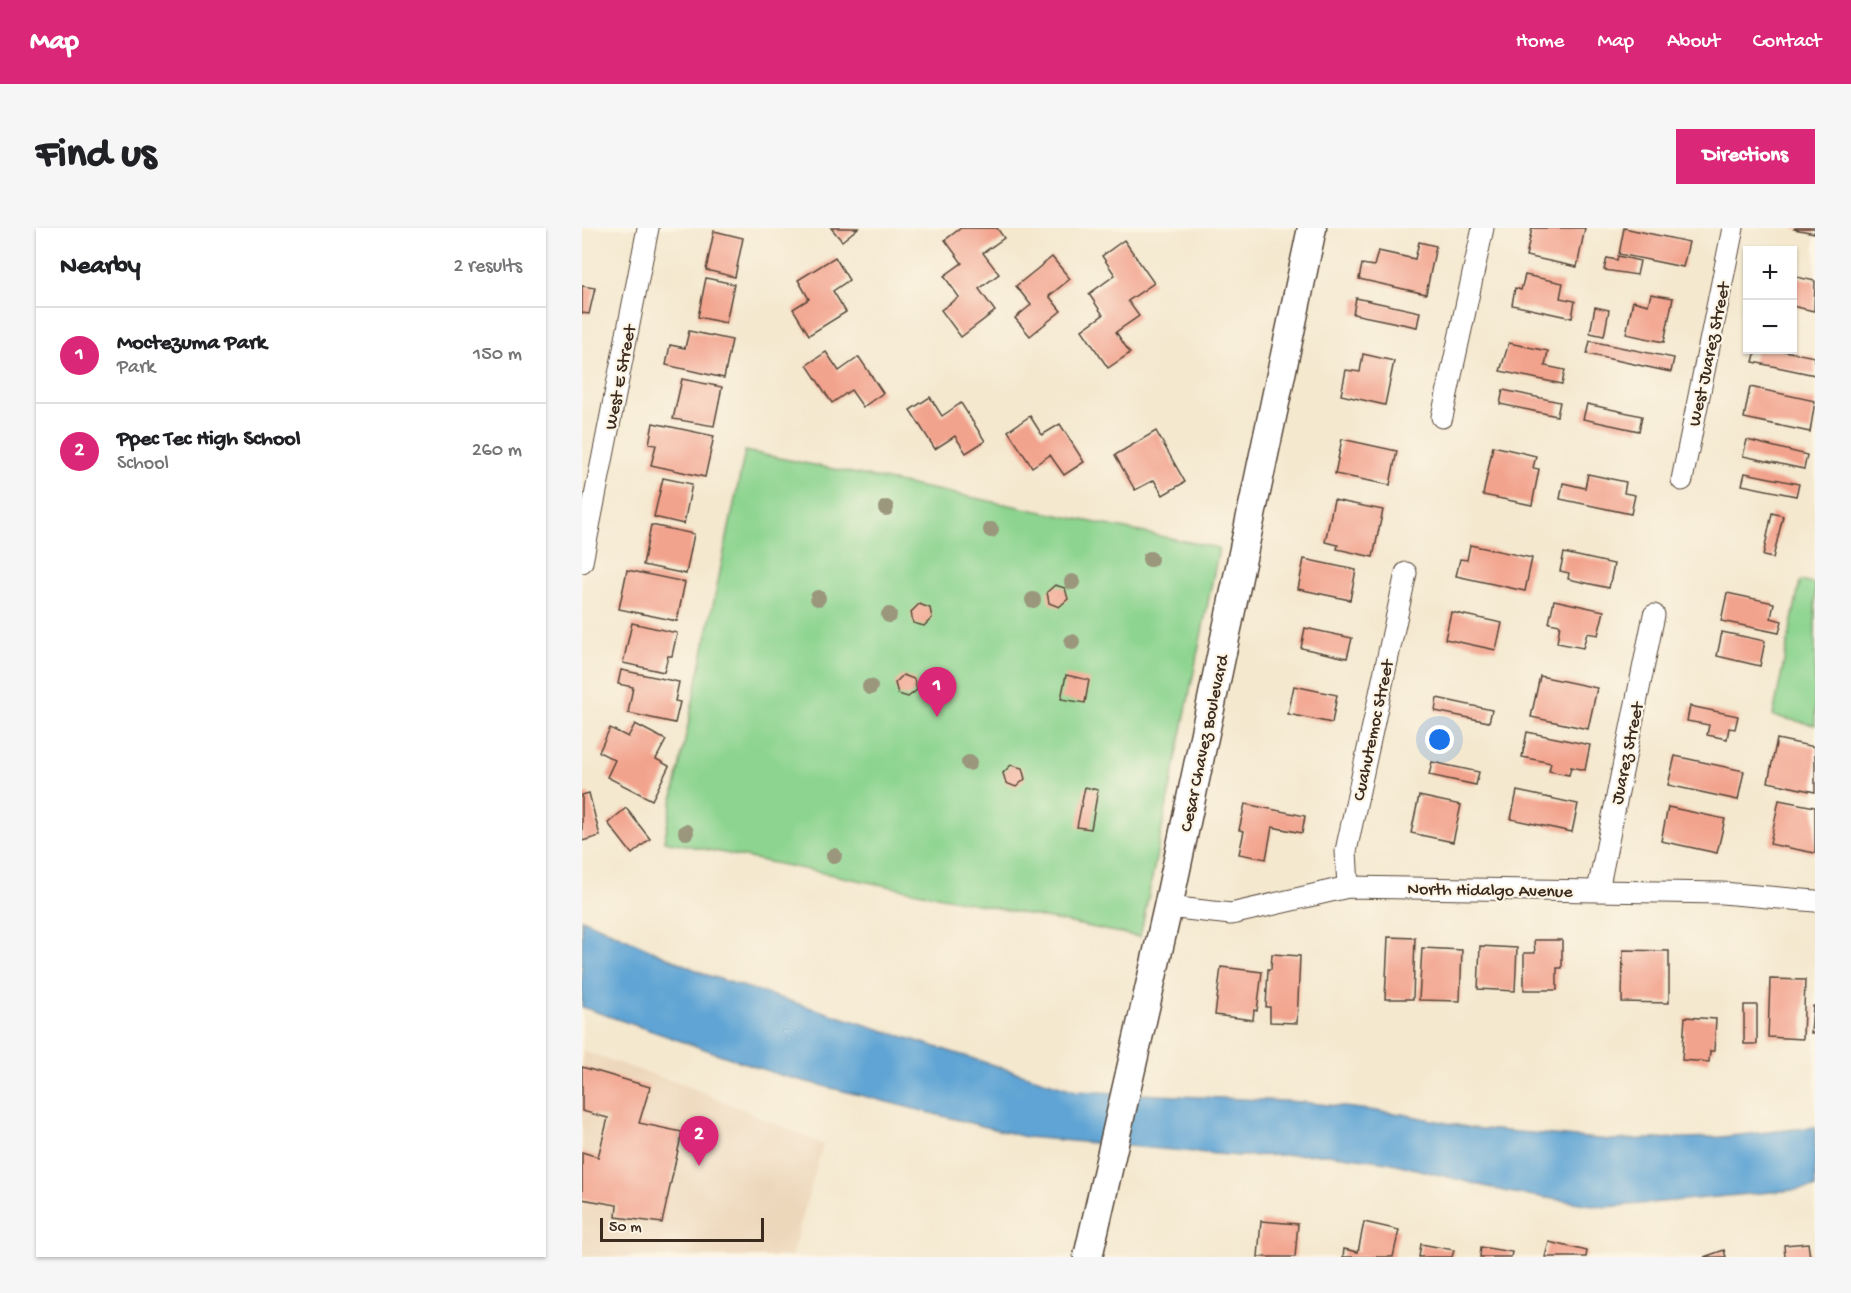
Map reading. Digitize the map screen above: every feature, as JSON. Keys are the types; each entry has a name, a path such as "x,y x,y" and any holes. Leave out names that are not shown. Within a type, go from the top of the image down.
{"street":[{"name":"West E Street","path":"582,562 648,228"},
{"name":"Cesar Chavez Boulevard","path":"1088,1257 1168,907 1312,228"},
{"path":"1442,417 1483,228"},
{"name":"West Juarez Street","path":"1682,480 1733,228"},
{"name":"Cuahutemoc Street","path":"1348,887 1346,850 1406,573"},
{"name":"Juarez Street","path":"1598,890 1654,615"},
{"name":"North Hidalgo Avenue","path":"1168,907 1231,914 1348,887 1722,893 1815,901"}],"shaded area":[{"path":"582,1051 690,1087 823,1144 791,1257 582,1257"}],"green space":[{"path":"745,451 1219,548 1140,937 664,841"},
{"path":"1800,581 1815,584 1815,725 1773,716"}],"water":[{"path":"582,919 707,975 1076,1091 1303,1102 1402,1114 1472,1128 1610,1140 1721,1137 1815,1127 1815,1188 1606,1207 1508,1192 1388,1162 1327,1154 1240,1156 1026,1137 780,1075 582,1007"}],"building":[{"path":"831,228 858,228 842,241"},
{"path":"961,228 997,228 1004,238 983,253 999,274 979,289 995,311 961,337 941,310 959,297 944,276 962,263 945,240"},
{"path":"1532,228 1585,228 1577,267 1526,256"},
{"path":"1624,228 1689,242 1683,267 1619,254"},
{"path":"1815,228 1815,233 1794,229"},
{"path":"714,231 743,238 735,277 706,270"},
{"path":"1124,240 1154,283 1128,301 1139,316 1116,332 1130,353 1108,368 1082,330 1103,315 1089,294 1115,275 1102,256"},
{"path":"1419,242 1436,246 1426,294 1359,279 1362,264 1374,266 1378,251 1415,259"},
{"path":"1618,256 1640,261 1637,275 1604,270 1607,258 1617,260"},
{"path":"835,257 849,280 833,291 846,312 809,335 793,309 809,299 798,280"},
{"path":"1052,257 1070,279 1049,296 1061,311 1030,336 1015,318 1031,305 1016,286"},
{"path":"1525,275 1563,283 1560,298 1575,301 1572,318 1512,305 1515,288 1521,290"},
{"path":"1797,277 1815,281 1814,311 1797,307"},
{"path":"706,278 734,284 726,323 698,317"},
{"path":"582,286 595,288 589,314 582,313"},
{"path":"1651,294 1673,298 1664,342 1626,334 1633,301 1648,305"},
{"path":"1356,298 1420,312 1417,327 1353,314"},
{"path":"1595,307 1609,310 1604,336 1590,333"},
{"path":"689,331 732,340 724,378 666,365 670,345 685,348"},
{"path":"1590,341 1674,358 1671,372 1587,354"},
{"path":"1509,343 1548,351 1545,366 1565,370 1562,384 1500,371"},
{"path":"826,352 839,371 859,357 883,393 863,407 851,390 832,403 807,365"},
{"path":"1363,354 1394,361 1385,405 1341,395 1346,370 1360,372"},
{"path":"1755,354 1797,354 1815,357 1815,375 1753,362"},
{"path":"682,379 722,387 714,426 673,419"},
{"path":"1750,387 1815,401 1810,432 1744,418"},
{"path":"1503,390 1560,402 1557,416 1500,404"},
{"path":"930,397 942,416 961,403 985,441 966,453 955,436 935,449 910,410"},
{"path":"1587,404 1642,416 1639,431 1583,419"},
{"path":"1030,416 1042,435 1060,424 1084,462 1064,475 1050,455 1032,467 1008,431"},
{"path":"653,423 714,436 705,477 651,465 656,445 649,444"},
{"path":"1156,431 1185,482 1163,495 1154,480 1135,490 1115,455"},
{"path":"1342,439 1397,451 1390,485 1335,474"},
{"path":"1747,440 1807,455 1804,469 1743,456"},
{"path":"1493,446 1536,456 1533,468 1539,469 1532,505 1483,495"},
{"path":"1745,473 1799,484 1796,496 1742,485"},
{"path":"1588,474 1626,482 1624,493 1635,495 1631,514 1560,499 1563,483 1585,488"},
{"path":"663,478 692,484 684,524 654,517"},
{"path":"1334,500 1383,510 1373,557 1337,549 1338,545 1325,542"},
{"path":"1772,513 1783,516 1773,558 1763,556"},
{"path":"651,525 694,534 686,574 643,565"},
{"path":"1470,545 1532,558 1525,591 1456,576 1460,559 1467,560"},
{"path":"1564,553 1614,564 1609,588 1568,579 1569,573 1560,571"},
{"path":"1304,559 1356,570 1350,600 1298,589"},
{"path":"627,570 685,582 677,621 619,609"},
{"path":"1055,585 1065,588 1068,599 1059,607 1049,603 1047,592"},
{"path":"1727,593 1774,603 1771,618 1782,621 1779,633 1721,621"},
{"path":"1554,600 1604,611 1598,635 1587,633 1583,648 1557,643 1560,625 1549,623"},
{"path":"919,604 930,608 932,618 924,626 913,623 911,612"},
{"path":"1451,612 1502,623 1496,650 1445,639"},
{"path":"632,623 677,633 672,656 668,656 664,672 623,663"},
{"path":"1305,628 1352,638 1347,658 1301,648"},
{"path":"1722,632 1765,641 1760,666 1717,656"},
{"path":"621,670 679,682 675,701 680,702 675,723 628,713 633,687 618,684"},
{"path":"903,675 914,679 917,690 908,697 898,694 895,683"},
{"path":"1066,675 1089,680 1085,703 1061,699"},
{"path":"1540,676 1597,688 1588,729 1531,717"},
{"path":"1294,686 1337,695 1332,723 1288,714"},
{"path":"1437,698 1492,710 1489,722 1435,711"},
{"path":"1690,706 1738,716 1735,729 1729,728 1727,739 1707,735 1709,725 1687,721"},
{"path":"635,724 666,740 656,759 669,766 652,800 607,777 615,760 599,752 610,728 628,737"},
{"path":"1527,732 1590,745 1585,770 1571,767 1569,775 1549,771 1551,763 1522,757"},
{"path":"1777,739 1815,747 1815,792 1768,782"},
{"path":"1675,756 1744,771 1738,800 1668,785"},
{"path":"1432,762 1479,772 1476,785 1429,775"},
{"path":"1011,765 1022,768 1025,779 1016,787 1006,783 1003,773"},
{"path":"1085,787 1098,790 1091,829 1077,827"},
{"path":"1517,791 1578,804 1572,832 1511,819"},
{"path":"589,793 600,836 582,841 582,795"},
{"path":"1419,796 1461,805 1453,842 1411,833"},
{"path":"1779,800 1815,807 1815,853 1770,844"},
{"path":"1245,804 1305,816 1302,833 1272,827 1266,859 1239,854 1244,831 1239,830"},
{"path":"1668,807 1725,819 1717,853 1661,841"},
{"path":"626,808 650,839 632,854 608,823"},
{"path":"1388,937 1415,938 1413,999 1385,999"},
{"path":"1534,940 1562,940 1562,968 1557,968 1557,990 1524,990 1524,953 1535,953"},
{"path":"1480,946 1517,948 1515,991 1478,989"},
{"path":"1422,948 1462,950 1460,1001 1419,1000"},
{"path":"1623,950 1669,951 1669,1003 1622,1002"},
{"path":"1272,954 1300,956 1297,1023 1270,1022 1270,1007 1266,1007 1268,969 1271,969"},
{"path":"1221,967 1262,972 1257,1011 1254,1010 1253,1020 1215,1015"},
{"path":"1770,979 1805,980 1803,1039 1768,1037"},
{"path":"1744,1005 1757,1005 1757,1044 1744,1044"},
{"path":"1813,1006 1815,1006 1815,1033 1811,1033"},
{"path":"1685,1017 1716,1019 1714,1051 1710,1051 1709,1062 1682,1060"},
{"path":"582,1067 650,1087 639,1123 682,1132 662,1223 616,1217 617,1205 582,1199 582,1152 598,1157 608,1118 582,1111"},
{"path":"1261,1221 1298,1224 1295,1257 1258,1257"},
{"path":"1364,1222 1399,1230 1393,1257 1343,1257 1344,1249 1358,1252"},
{"path":"1549,1242 1587,1251 1586,1257 1545,1257"},
{"path":"1808,1243 1810,1257 1785,1257 1784,1245"},
{"path":"1421,1244 1454,1250 1452,1257 1419,1257"},
{"path":"1481,1247 1512,1252 1511,1257 1480,1257"},
{"path":"1724,1250 1726,1257 1704,1257"}],"place":[{"name":"Moctezuma Park","path":"937,717"},
{"name":"Ppec Tec High School","path":"699,1166"}]}
